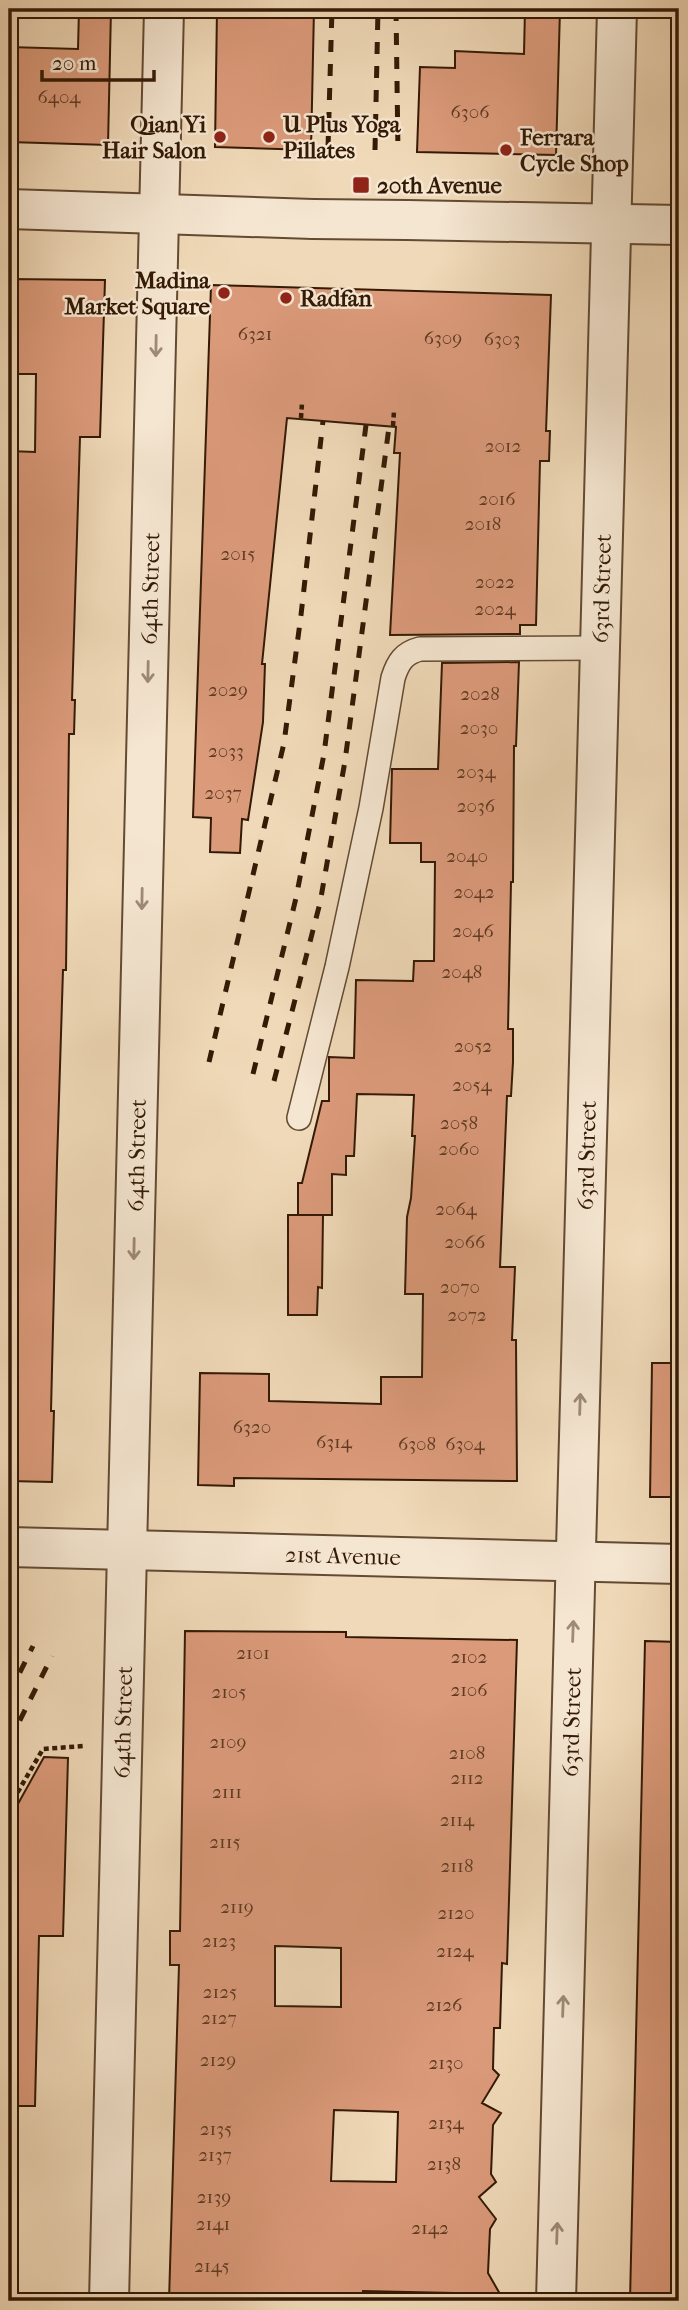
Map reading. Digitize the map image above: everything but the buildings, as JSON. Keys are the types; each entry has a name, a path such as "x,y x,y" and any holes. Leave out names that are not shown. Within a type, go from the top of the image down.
{"street":[{"name":"64th Street","path":"108,2301 164,9"},
{"name":"63rd Street","path":"556,2301 617,9"},
{"path":"9,209 313,219 679,226"},
{"name":"21st Avenue","path":"9,1547 679,1564"}],"lane":[{"path":"299,1118 337,967 371,808 393,678 401,659 420,649 600,648"}],"path":[{"path":"301,418 302,403"},
{"path":"393,426 394,411"},
{"path":"9,1807 43,1749 84,1746"}],"railway":[{"path":"328,148 332,9"},
{"path":"375,150 378,9"},
{"path":"396,9 398,152"},
{"path":"209,1062 284,743 323,421"},
{"path":"253,1074 296,898 324,754 366,425"},
{"path":"274,1081 320,903 345,761 389,427"},
{"path":"9,1694 33,1646"},
{"path":"9,1742 52,1656"}],"place":[{"name":"Qian Yi Hair Salon","path":"220,137"},
{"name":"U Plus Yoga Pillates","path":"269,137"},
{"name":"Ferrara Cycle Shop","path":"506,150"},
{"name":"20th Avenue","path":"361,185"},
{"name":"Madina Market Square","path":"224,293"},
{"name":"Radfan","path":"286,298"}]}
